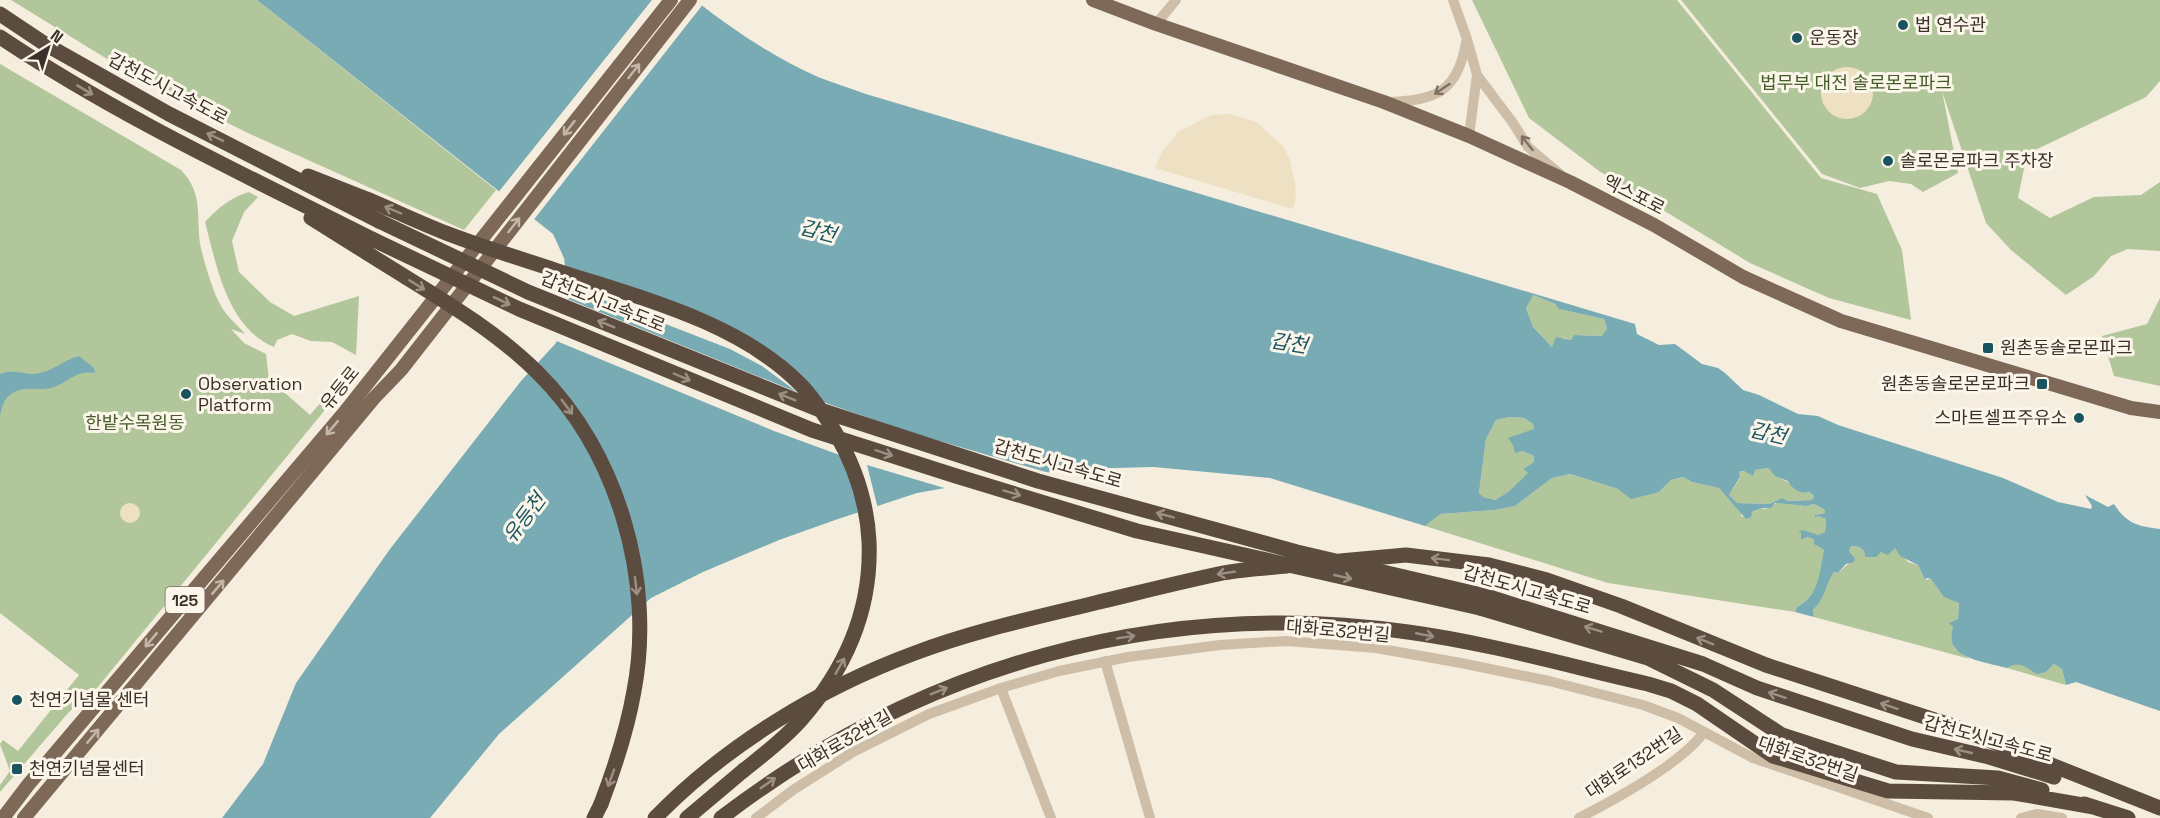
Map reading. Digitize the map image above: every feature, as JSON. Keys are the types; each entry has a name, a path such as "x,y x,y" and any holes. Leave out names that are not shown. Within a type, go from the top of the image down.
{"highway":[{"name":"갑천도시고속도로","path":"0,14 45,44 169,114 379,221 528,292 820,410 1038,481 1703,663 1757,688 1912,739 1989,757 2160,809"},
{"name":"갑천도시고속도로","path":"0,37 91,94 370,246 812,430 1137,531 1483,602 1648,658 1713,690 1782,735 1896,772 2009,780 2128,818"},
{"path":"244,151 446,233 636,296 728,333 777,364 801,384 826,416 847,451 855,470 865,509 870,557 861,616 843,661 798,723 687,818"},
{"path":"370,246 486,329 539,373 555,390 586,434 610,484 633,558 638,594 639,636 635,690 623,741 597,811"},
{"path":"655,818 707,771 788,714 862,675 914,653 1030,618 1225,573 1406,555 1489,564 1547,580 1621,606 1766,665 1953,726 2160,809"},
{"path":"721,818 782,774 858,728 941,690 991,672 1071,648 1128,636 1221,625 1278,624 1340,625 1409,632 1485,646 1648,684 1671,691 1697,704 1773,756 1888,791 2014,794 2094,807"}],"main road":[{"name":"유등로","path":"3,818 344,413 671,0"},
{"name":"유등로","path":"24,818 401,370 690,0"},
{"name":"엑스포로","path":"1093,0 1156,24 1384,102 1469,136 1570,182 1654,225 1743,277 1841,321 2131,408 2160,412"}],"street":[{"path":"1156,24 1176,0"},
{"path":"1453,0 1477,75 1528,147 1570,182"},
{"path":"1384,102 1413,102 1449,86 1459,71 1467,39"},
{"path":"1469,136 1477,75"},
{"name":"대화로32번길","path":"756,818 853,752 928,714 1001,688 1059,671 1106,661 1220,645 1275,642 1376,648 1549,681 1643,705 1678,718 1752,758 1928,818"},
{"path":"1106,661 1150,818"},
{"path":"1001,688 1051,818"},
{"name":"대화로132번길","path":"1579,818 1661,769 1697,741 1704,732"},
{"path":"2020,818 2037,814 2062,818"}],"green space":[{"path":"11,0 257,0 496,190 464,230 250,134 143,81"},
{"path":"1472,0 1677,0 1821,178 1877,194 1902,250 1911,320 1829,298 1750,263 1599,171 1529,118"},
{"name":"법무부 대전 솔로몬로파크","path":"1681,0 2160,0 2160,81 2146,97 2027,154 2018,198 2050,218 2094,197 2141,195 2160,182 2160,251 2128,249 2111,256 2094,276 2066,295 2011,250 1986,223 1942,91 1958,173 1923,192 1911,184 1889,181 1860,188 1822,174"},
{"name":"한밭수목원동","path":"0,64 181,170 189,179 198,207 201,249 215,294 223,310 245,334 231,329 244,343 266,354 269,379 310,415 351,367 356,372 97,688 69,712 0,792 0,785 10,771 0,744 3,740 18,751 79,675 0,613"},
{"path":"249,192 258,197 244,212 232,241 239,272 270,302 294,316 359,296 356,355 332,342 311,341 292,334 277,340 274,347 258,338 235,311 226,294 205,222 225,204"},
{"path":"1533,295 1555,304 1560,309 1604,319 1607,329 1603,336 1575,335 1571,340 1564,338 1552,347 1533,327 1526,308"},
{"path":"2160,298 2160,386 2114,376 2102,336 2147,324"},
{"path":"1510,417 1524,418 1533,424 1534,429 1529,432 1522,451 1534,456 1534,462 1523,469 1529,473 1508,492 1495,500 1482,497 1479,493 1486,439 1496,420"},
{"path":"1768,468 1778,477 1814,496 1812,500 1786,501 1782,498 1769,504 1736,503 1729,495 1740,478 1739,472"},
{"path":"1570,474 1618,489 1659,492 1671,480 1683,477 1692,482 1719,488 1740,510 1742,517 1777,503 1806,506 1814,504 1825,510 1825,513 1814,517 1826,519 1825,532 1819,535 1798,532 1801,533 1802,539 1814,538 1817,546 1824,550 1823,566 1818,583 1810,597 1797,607 1795,612 1608,583 1425,526 1439,514 1495,510 1515,506 1552,478"},
{"path":"1851,546 1859,547 1864,551 1865,557 1895,548 1908,562 1918,565 1925,580 1931,579 1944,596 1959,603 1958,619 1953,627 1952,642 1955,649 1970,659 1814,617 1813,610 1834,572 1838,573 1855,558 1849,551"},
{"path":"2020,663 2046,672 2054,664 2062,669 2066,685 2007,668"}],"shaded area":[{"path":"1847,67 1857,69 1865,75 1871,83 1873,93 1871,103 1865,111 1857,117 1847,119 1837,117 1829,111 1823,103 1821,93 1823,83 1829,75 1837,69"},
{"path":"1231,114 1256,122 1284,147 1290,160 1295,183 1296,195 1293,209 1155,168 1162,152 1178,132 1211,115"},
{"path":"130,503 137,506 140,513 137,520 130,523 123,520 120,513 123,506"}],"water":[{"path":"257,0 695,0 739,32 785,61 818,77 866,94 1635,324 1637,334 1659,345 1675,344 1702,364 1718,368 1743,390 1759,395 1798,414 1818,416 1838,425 2003,478 2058,502 2091,509 2092,506 2085,495 2108,507 2114,504 2123,516 2133,523 2160,529 2160,711 2076,682 2066,685 2062,669 2054,664 2046,672 2037,674 2022,665 2007,668 1975,660 1960,653 1952,642 1953,627 1949,623 1958,619 1959,603 1944,597 1931,579 1925,580 1918,565 1900,556 1895,548 1888,555 1881,552 1876,557 1865,557 1864,551 1859,547 1851,546 1849,551 1855,558 1854,562 1846,564 1838,573 1834,572 1813,610 1814,617 1795,612 1814,590 1824,550 1814,544 1814,539 1807,537 1801,540 1801,533 1798,532 1803,530 1818,535 1825,532 1826,519 1818,516 1814,518 1815,515 1825,513 1825,510 1814,504 1806,506 1775,503 1771,508 1762,508 1752,512 1751,517 1746,519 1719,488 1692,482 1683,477 1671,480 1659,492 1631,499 1618,489 1570,474 1552,478 1515,506 1495,510 1440,514 1425,526 1270,478 1154,467 1076,469 1001,478 917,493 779,540 703,572 651,598 499,734 430,818 222,818 263,764 296,683 390,549 521,381 556,343 569,294 564,258 553,234","holes":["1533,295 1555,304 1559,309 1604,319 1607,329 1602,336 1574,335 1571,340 1556,337 1552,347 1533,327 1526,308","1510,417 1524,418 1533,424 1534,429 1508,438 1515,453 1522,451 1534,456 1534,462 1523,469 1528,473 1508,492 1495,500 1483,497 1479,493 1486,439 1496,420","1768,468 1775,476 1788,481 1797,490 1809,492 1814,496 1812,500 1787,501 1782,498 1769,504 1737,503 1729,495 1740,477 1739,472 1744,471 1753,476 1755,470"]},
{"path":"79,356 94,368 95,373 82,373 51,388 25,389 15,392 6,399 0,416 0,374 40,373"}],"pier":[{"path":"652,0 700,0 704,3 532,222 497,194"},
{"path":"562,269 730,334 823,402 909,432 1056,475 1001,481 951,490 867,465 878,509 862,514 845,457 774,431 554,340 565,298 797,392 762,366 730,349 565,285"}],"place":[{"name":"법 연수관","path":"1903,25"},
{"name":"운동장","path":"1797,38"},
{"name":"솔로몬로파크 주차장","path":"1888,161"},
{"name":"원촌동솔로몬파크","path":"1988,348"},
{"name":"원촌동솔로몬로파크","path":"2042,384"},
{"name":"Observation Platform","path":"186,394"},
{"name":"스마트셀프주유소","path":"2079,418"},
{"name":"천연기념물 센터","path":"17,700"},
{"name":"천연기념물센터","path":"17,769"}],"water label":[{"name":"갑천","path":"818,231"},
{"name":"갑천","path":"1289,343"},
{"name":"갑천","path":"1768,433"},
{"name":"유등천","path":"524,518"}]}
